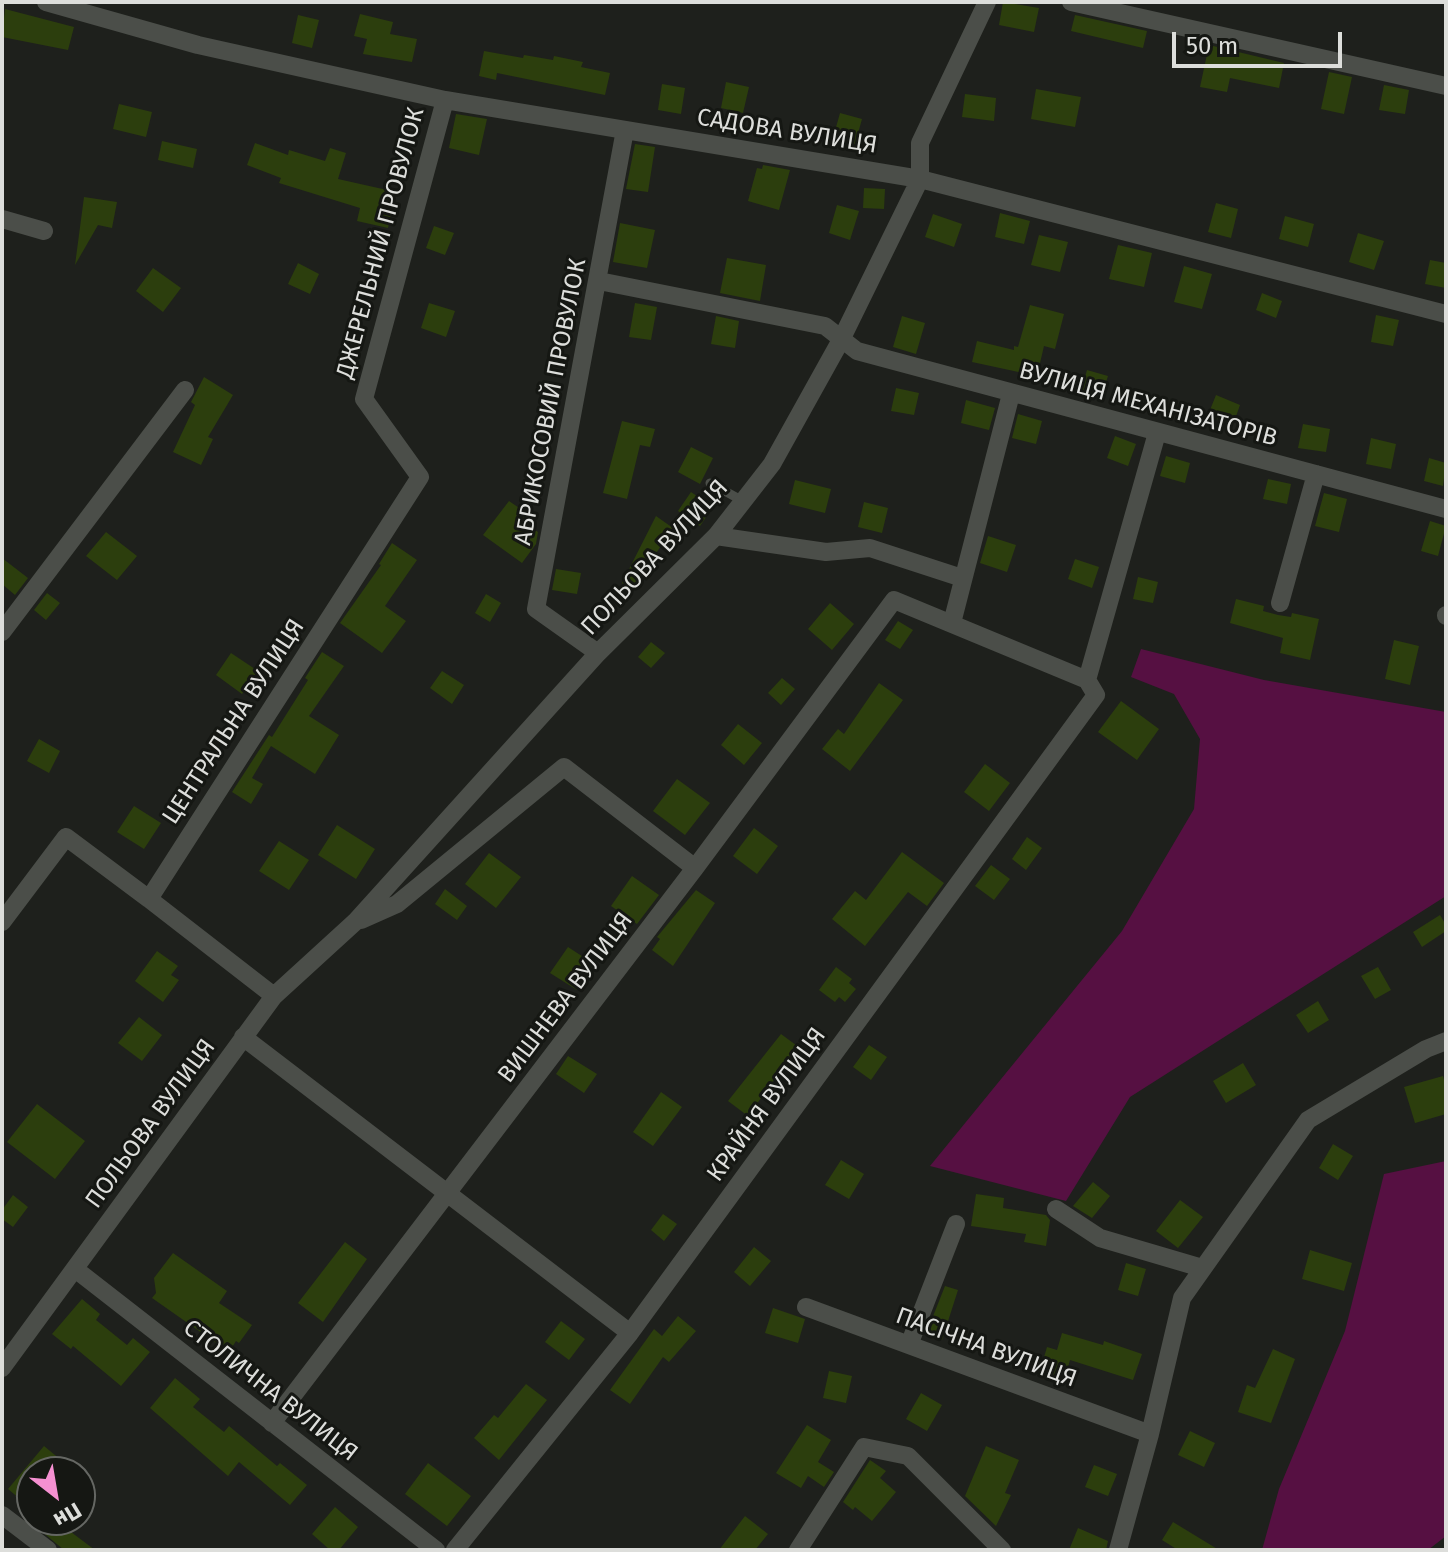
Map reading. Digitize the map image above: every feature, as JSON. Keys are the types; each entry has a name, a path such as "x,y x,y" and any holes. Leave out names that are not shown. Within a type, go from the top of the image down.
{"street":[{"name":"САДОВА ВУЛИЦЯ","path":"46,2 198,45 445,100 920,179 1446,314"},
{"name":"ПОЛЬОВА ВУЛИЦЯ","path":"2,1368 274,996 355,922 598,653 716,536 772,464 841,340 920,179 920,143 987,2"},
{"path":"1071,2 1446,86"},
{"name":"ДЖЕРЕЛЬНИЙ ПРОВУЛОК","path":"364,399 445,100"},
{"name":"АБРИКОСОВИЙ ПРОВУЛОК","path":"598,653 536,609 625,130"},
{"path":"2,219 44,231"},
{"name":"ВУЛИЦЯ МЕХАНІЗАТОРІВ","path":"599,281 825,326 857,351 1446,509"},
{"path":"2,632 185,390"},
{"path":"1011,394 952,623 1087,680 1157,433"},
{"name":"ЦЕНТРАЛЬНА ВУЛИЦЯ","path":"149,899 420,477 364,399"},
{"path":"1280,603 1316,474"},
{"path":"716,536 826,552 870,548 956,576"},
{"name":"ВИШНЕВА ВУЛИЦЯ","path":"272,1423 695,868 894,600 952,623"},
{"name":"КРАЙНЯ ВУЛИЦЯ","path":"455,1550 630,1333 1096,695 1087,680"},
{"name":"ПОЛЬОВА ВУЛИЦЯ","path":"355,922 397,904 564,767 695,868"},
{"path":"2,922 66,837 274,996"},
{"path":"243,1037 630,1333"},
{"path":"1118,1550 1150,1434 1182,1298 1308,1120 1426,1049 1446,1041"},
{"path":"1056,1209 1100,1238 1202,1268"},
{"path":"909,1345 956,1224"},
{"name":"СТОЛИЧНА ВУЛИЦЯ","path":"75,1269 436,1550"},
{"name":"ПАСІЧНА ВУЛИЦЯ","path":"806,1307 1150,1434"},
{"path":"798,1550 864,1447 908,1456 1002,1550"},
{"path":"2,1515 48,1550"}],"lane":[{"path":"710,483 743,501"}],"shaded area":[{"path":"1141,649 1264,680 1446,712 1446,896 1130,1097 1066,1201 930,1166 1122,931 1194,809 1200,739 1174,694 1131,677"},
{"path":"1446,1161 1446,1536 1428,1550 1262,1550 1279,1489 1345,1331 1384,1174"}],"building":[{"path":"1003,2 1039,8 1034,32 999,25"},
{"path":"5,9 74,27 68,50 2,37"},
{"path":"360,14 393,22 390,34 417,39 412,62 363,54 367,39 354,36"},
{"path":"298,15 319,20 312,48 292,43"},
{"path":"1075,15 1147,31 1143,48 1071,31"},
{"path":"1209,45 1284,63 1279,88 1230,78 1227,92 1200,87"},
{"path":"484,51 523,58 524,55 553,60 554,56 583,62 581,67 610,73 605,95 497,73 496,80 479,76"},
{"path":"1329,72 1352,77 1344,114 1321,109"},
{"path":"726,82 749,87 743,113 721,108"},
{"path":"662,84 685,88 681,114 658,110"},
{"path":"1384,85 1409,90 1405,114 1379,110"},
{"path":"1036,89 1081,97 1075,127 1031,119"},
{"path":"965,94 996,98 994,121 962,117"},
{"path":"119,104 152,112 146,137 113,129"},
{"path":"840,113 862,119 855,144 833,138"},
{"path":"456,114 487,119 479,155 449,148"},
{"path":"162,141 197,149 193,168 158,160"},
{"path":"255,143 288,155 289,150 325,161 330,148 346,153 338,179 396,192 388,228 357,221 360,208 279,183 281,178 247,165"},
{"path":"635,144 655,147 648,192 626,189"},
{"path":"763,165 790,170 779,210 748,201 757,168 762,169"},
{"path":"864,188 885,189 884,209 863,208"},
{"path":"84,197 117,202 112,228 98,225 75,265"},
{"path":"1216,203 1238,209 1231,238 1208,232"},
{"path":"837,205 859,211 850,240 829,233"},
{"path":"1000,213 1030,221 1024,244 995,237"},
{"path":"933,214 962,224 954,247 925,237"},
{"path":"1285,216 1314,224 1308,247 1279,239"},
{"path":"620,223 655,230 647,268 613,262"},
{"path":"434,226 454,233 445,255 426,248"},
{"path":"1358,233 1384,241 1374,270 1349,262"},
{"path":"1039,235 1068,242 1060,272 1031,265"},
{"path":"1118,245 1152,253 1144,287 1109,279"},
{"path":"727,258 766,265 760,301 720,293"},
{"path":"1430,260 1446,263 1446,288 1425,284"},
{"path":"298,263 319,274 310,294 288,284"},
{"path":"1184,266 1212,274 1202,309 1174,302"},
{"path":"153,268 181,288 163,312 136,291"},
{"path":"1262,293 1282,301 1276,318 1256,310"},
{"path":"429,303 455,311 446,337 421,328"},
{"path":"635,303 657,307 651,340 629,337"},
{"path":"1030,305 1064,314 1055,349 1044,346 1037,376 972,362 977,341 1014,350 1014,346 1018,347"},
{"path":"1376,315 1399,320 1393,346 1371,342"},
{"path":"716,316 739,321 735,348 711,344"},
{"path":"902,316 925,323 916,354 893,347"},
{"path":"1087,370 1108,376 1101,397 1081,391"},
{"path":"204,377 233,395 208,437 213,439 201,465 173,452 195,405 191,402"},
{"path":"896,388 919,393 914,415 891,411"},
{"path":"1216,395 1240,405 1233,425 1208,415"},
{"path":"966,400 995,408 989,430 961,423"},
{"path":"1018,414 1042,421 1036,444 1012,438"},
{"path":"622,421 655,429 650,447 640,445 627,499 603,493"},
{"path":"1303,424 1330,429 1326,452 1298,448"},
{"path":"1115,436 1136,444 1128,466 1107,458"},
{"path":"1371,438 1396,444 1391,469 1366,464"},
{"path":"691,447 713,458 700,484 678,472"},
{"path":"1166,456 1190,463 1185,483 1160,476"},
{"path":"1429,458 1446,463 1443,486 1424,481"},
{"path":"1268,479 1291,484 1287,504 1263,499"},
{"path":"795,480 831,489 825,513 789,504"},
{"path":"691,492 713,507 700,526 678,511"},
{"path":"1324,493 1347,499 1339,532 1315,526"},
{"path":"509,501 528,514 523,521 538,532 536,544 522,563 483,535"},
{"path":"864,502 888,508 882,533 858,527"},
{"path":"656,516 673,528 632,589 622,583"},
{"path":"1430,521 1446,526 1438,556 1421,551"},
{"path":"106,532 137,556 117,580 86,556"},
{"path":"988,536 1016,545 1007,572 980,563"},
{"path":"392,543 417,560 385,606 406,621 382,653 340,623 381,565"},
{"path":"2,558 28,578 15,595 2,584"},
{"path":"1075,559 1099,567 1092,588 1068,579"},
{"path":"556,569 581,573 577,594 552,590"},
{"path":"1138,577 1158,582 1153,603 1133,599"},
{"path":"47,593 60,603 46,620 34,610"},
{"path":"486,594 501,603 490,622 475,613"},
{"path":"1236,599 1264,606 1263,611 1278,615 1291,617 1292,613 1319,619 1310,660 1280,653 1283,638 1230,623"},
{"path":"830,603 854,624 832,650 808,629"},
{"path":"898,621 913,630 900,649 885,640"},
{"path":"1394,640 1419,646 1410,685 1385,679"},
{"path":"651,642 665,653 651,668 638,657"},
{"path":"322,652 344,666 309,716 339,735 315,774 271,746 252,778 263,784 251,804 232,792 269,735 272,737"},
{"path":"231,653 258,671 242,694 216,675"},
{"path":"442,671 464,685 452,704 430,688"},
{"path":"782,678 795,689 781,705 768,693"},
{"path":"879,683 903,700 850,771 822,749 838,729 844,734"},
{"path":"1121,701 1159,729 1137,760 1098,732"},
{"path":"738,724 762,743 744,765 721,745"},
{"path":"39,739 60,751 49,773 27,761"},
{"path":"985,764 1010,783 989,811 964,792"},
{"path":"677,779 710,803 685,835 653,811"},
{"path":"134,806 161,823 144,849 117,832"},
{"path":"337,825 375,849 356,879 318,855"},
{"path":"754,828 778,846 757,874 733,856"},
{"path":"1027,837 1042,848 1026,870 1012,859"},
{"path":"279,841 309,860 289,890 259,871"},
{"path":"902,852 944,883 927,906 908,892 865,946 832,919 855,891 866,900"},
{"path":"489,853 521,877 496,908 465,884"},
{"path":"991,865 1010,879 994,900 975,886"},
{"path":"632,876 659,895 637,924 611,906"},
{"path":"445,889 467,906 457,920 435,904"},
{"path":"696,890 715,903 673,966 652,950 660,939 657,937"},
{"path":"1440,915 1446,931 1422,947 1413,932"},
{"path":"568,947 594,964 577,990 550,973"},
{"path":"157,951 178,966 171,975 179,980 163,1002 135,981"},
{"path":"836,967 852,979 849,983 856,989 845,1002 839,997 835,1002 819,990"},
{"path":"1378,967 1391,990 1375,999 1361,976"},
{"path":"1318,1001 1329,1020 1308,1033 1296,1015"},
{"path":"139,1017 162,1035 142,1061 118,1043"},
{"path":"781,1034 804,1051 786,1077 780,1072 748,1116 728,1101"},
{"path":"869,1045 887,1057 871,1080 853,1067"},
{"path":"568,1056 597,1074 584,1093 556,1074"},
{"path":"1243,1063 1256,1085 1226,1103 1213,1081"},
{"path":"1443,1076 1446,1114 1415,1123 1404,1087"},
{"path":"661,1092 682,1107 653,1146 633,1132"},
{"path":"37,1104 85,1141 55,1179 7,1142"},
{"path":"1333,1144 1353,1156 1338,1180 1319,1168"},
{"path":"841,1160 864,1174 849,1199 825,1185"},
{"path":"1093,1182 1110,1196 1092,1218 1073,1206"},
{"path":"976,1194 1004,1198 1003,1208 1046,1215 1050,1220 1046,1246 1024,1242 1026,1234 971,1226"},
{"path":"13,1195 28,1207 13,1227 2,1219 2,1210"},
{"path":"1180,1200 1203,1217 1178,1248 1156,1231"},
{"path":"663,1214 677,1224 664,1241 651,1230"},
{"path":"345,1242 367,1259 323,1322 298,1303"},
{"path":"754,1247 771,1261 750,1286 734,1272"},
{"path":"1310,1250 1352,1263 1344,1291 1302,1279"},
{"path":"173,1253 227,1291 219,1303 252,1325 229,1352 152,1298 156,1293 154,1278"},
{"path":"1126,1263 1146,1269 1138,1296 1118,1290"},
{"path":"945,1286 958,1290 942,1340 926,1334"},
{"path":"82,1299 100,1314 96,1320 127,1345 133,1338 150,1352 121,1386 73,1346 71,1349 52,1334"},
{"path":"773,1308 805,1319 798,1343 765,1333"},
{"path":"678,1316 696,1331 669,1362 663,1357 630,1404 610,1390 654,1329 662,1336"},
{"path":"561,1321 585,1339 569,1360 545,1342"},
{"path":"1062,1333 1103,1345 1104,1341 1142,1354 1133,1380 1070,1360 1065,1378 1040,1371 1047,1347 1057,1350"},
{"path":"1273,1349 1295,1359 1271,1423 1238,1412 1247,1385 1255,1388"},
{"path":"829,1371 852,1376 846,1403 823,1398"},
{"path":"175,1378 200,1399 193,1407 224,1432 229,1426 277,1466 280,1463 307,1485 290,1505 239,1462 228,1476 150,1408"},
{"path":"526,1384 547,1400 499,1460 474,1438 494,1415 498,1418"},
{"path":"921,1393 942,1405 927,1431 906,1419"},
{"path":"807,1425 831,1440 818,1462 834,1472 824,1487 808,1476 801,1488 776,1473"},
{"path":"1190,1431 1215,1443 1204,1467 1178,1455"},
{"path":"44,1446 56,1456 36,1456"},
{"path":"986,1446 1019,1460 1005,1493 1011,1495 996,1526 965,1496"},
{"path":"870,1460 886,1471 880,1478 896,1492 872,1521 843,1502"},
{"path":"428,1463 471,1496 447,1526 405,1494"},
{"path":"1094,1465 1117,1474 1108,1496 1085,1487"},
{"path":"16,1479 16,1496 8,1489"},
{"path":"335,1507 358,1527 339,1550 330,1550 312,1534"},
{"path":"745,1516 768,1534 755,1550 719,1550"},
{"path":"1173,1522 1219,1550 1178,1550 1162,1540"},
{"path":"1078,1528 1108,1541 1106,1550 1069,1550"},
{"path":"47,1536 76,1536 95,1550 64,1550"}]}
